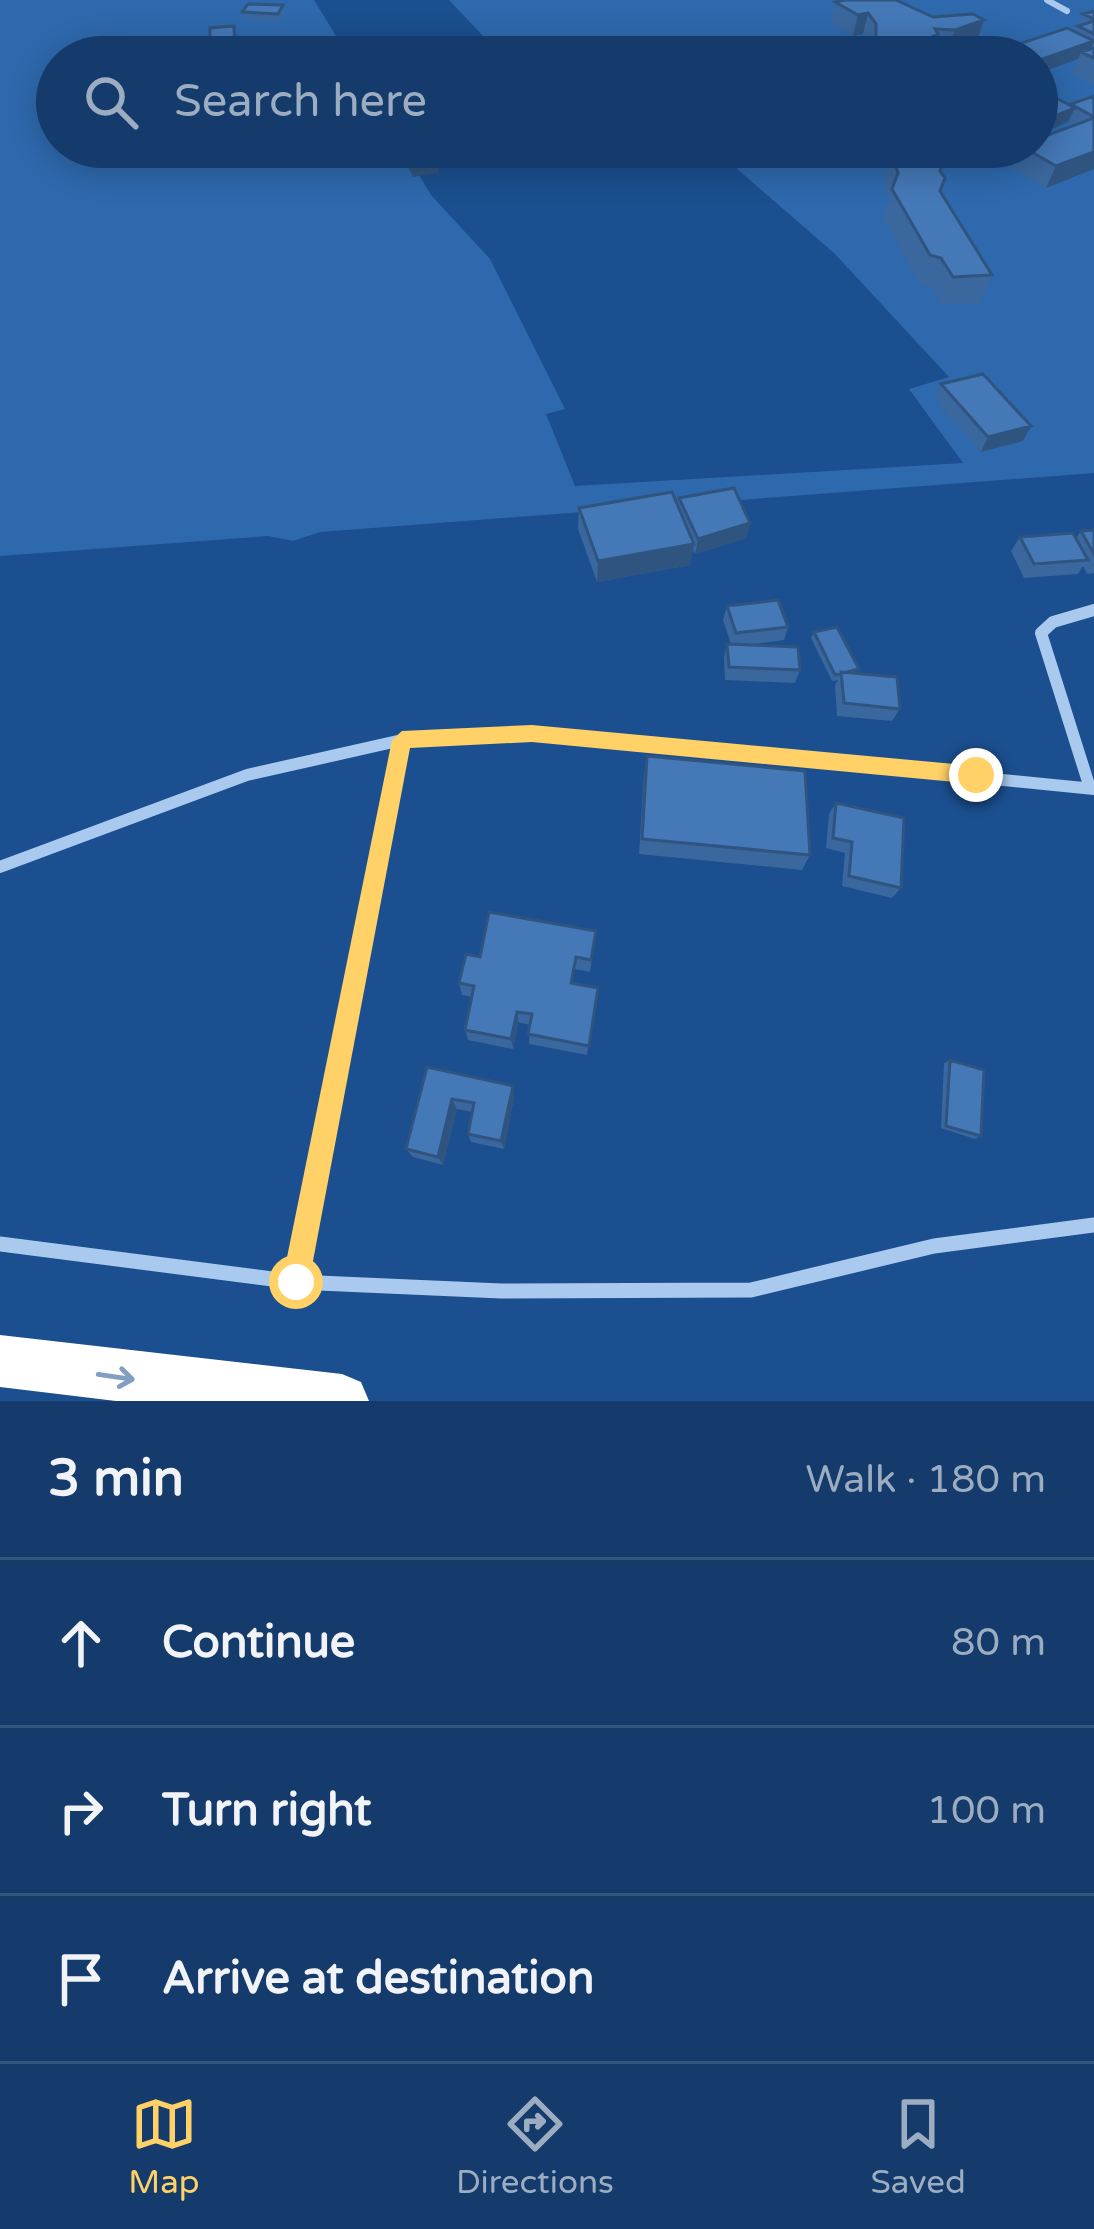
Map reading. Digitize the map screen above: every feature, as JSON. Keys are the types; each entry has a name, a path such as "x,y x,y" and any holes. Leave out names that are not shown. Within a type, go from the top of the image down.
{"highway":[{"path":"0,1361 342,1401"}],"street":[{"path":"0,867 247,775 402,740 532,733 1092,788 1041,632 1053,622 1094,610"},
{"path":"296,1282 402,740"},
{"path":"0,1244 296,1282 501,1292 751,1290 934,1246 1094,1226"}],"lane":[{"path":"1047,0 1067,11"}],"shaded area":[{"path":"0,0 314,0 336,36 36,36 36,168 415,168 431,195 490,259 565,409 546,414 575,486 963,463 909,389 949,377 835,254 736,168 1058,168 1058,36 483,36 449,0 1094,0 1094,473 320,532 293,541 268,536 0,556"}],"building":[{"path":"896,0 933,17 973,14 984,20 955,30 935,29 938,34 934,36 876,36 876,24 868,13 858,15 835,2"},
{"path":"248,4 283,5 278,14 242,12"},
{"path":"1094,21 1094,34 1078,26"},
{"path":"234,26 234,36 210,36 210,28"},
{"path":"1067,28 1094,41 1058,54 1058,36 1043,36"},
{"path":"1094,96 1094,117 1071,104"},
{"path":"1058,99 1075,108 1058,115"},
{"path":"1094,118 1094,152 1058,165 1058,131"},
{"path":"896,168 941,168 945,178 940,191 992,275 953,277 941,258 930,255 892,189"},
{"path":"983,374 1031,426 988,437 941,384"},
{"path":"734,488 750,523 698,539 679,498"},
{"path":"672,492 694,544 598,561 579,508"},
{"path":"1094,530 1094,554 1081,531"},
{"path":"1073,533 1088,560 1034,564 1020,537"},
{"path":"778,600 788,627 736,633 727,606"},
{"path":"837,627 859,669 835,675 814,632"},
{"path":"727,644 798,647 800,670 729,667"},
{"path":"841,672 897,677 900,709 844,703"},
{"path":"647,756 805,771 810,855 642,839"},
{"path":"836,803 904,818 901,888 849,876 852,842 833,838"},
{"path":"489,912 596,931 591,960 576,957 571,983 598,988 589,1046 528,1034 532,1014 517,1012 511,1039 465,1030 474,986 459,983 466,954 480,957"},
{"path":"950,1060 984,1070 981,1136 946,1126"},
{"path":"427,1067 513,1086 501,1141 468,1134 474,1103 452,1099 438,1157 406,1149"}],"route":[{"path":"296,1282 402,740 532,733 976,775"}]}
